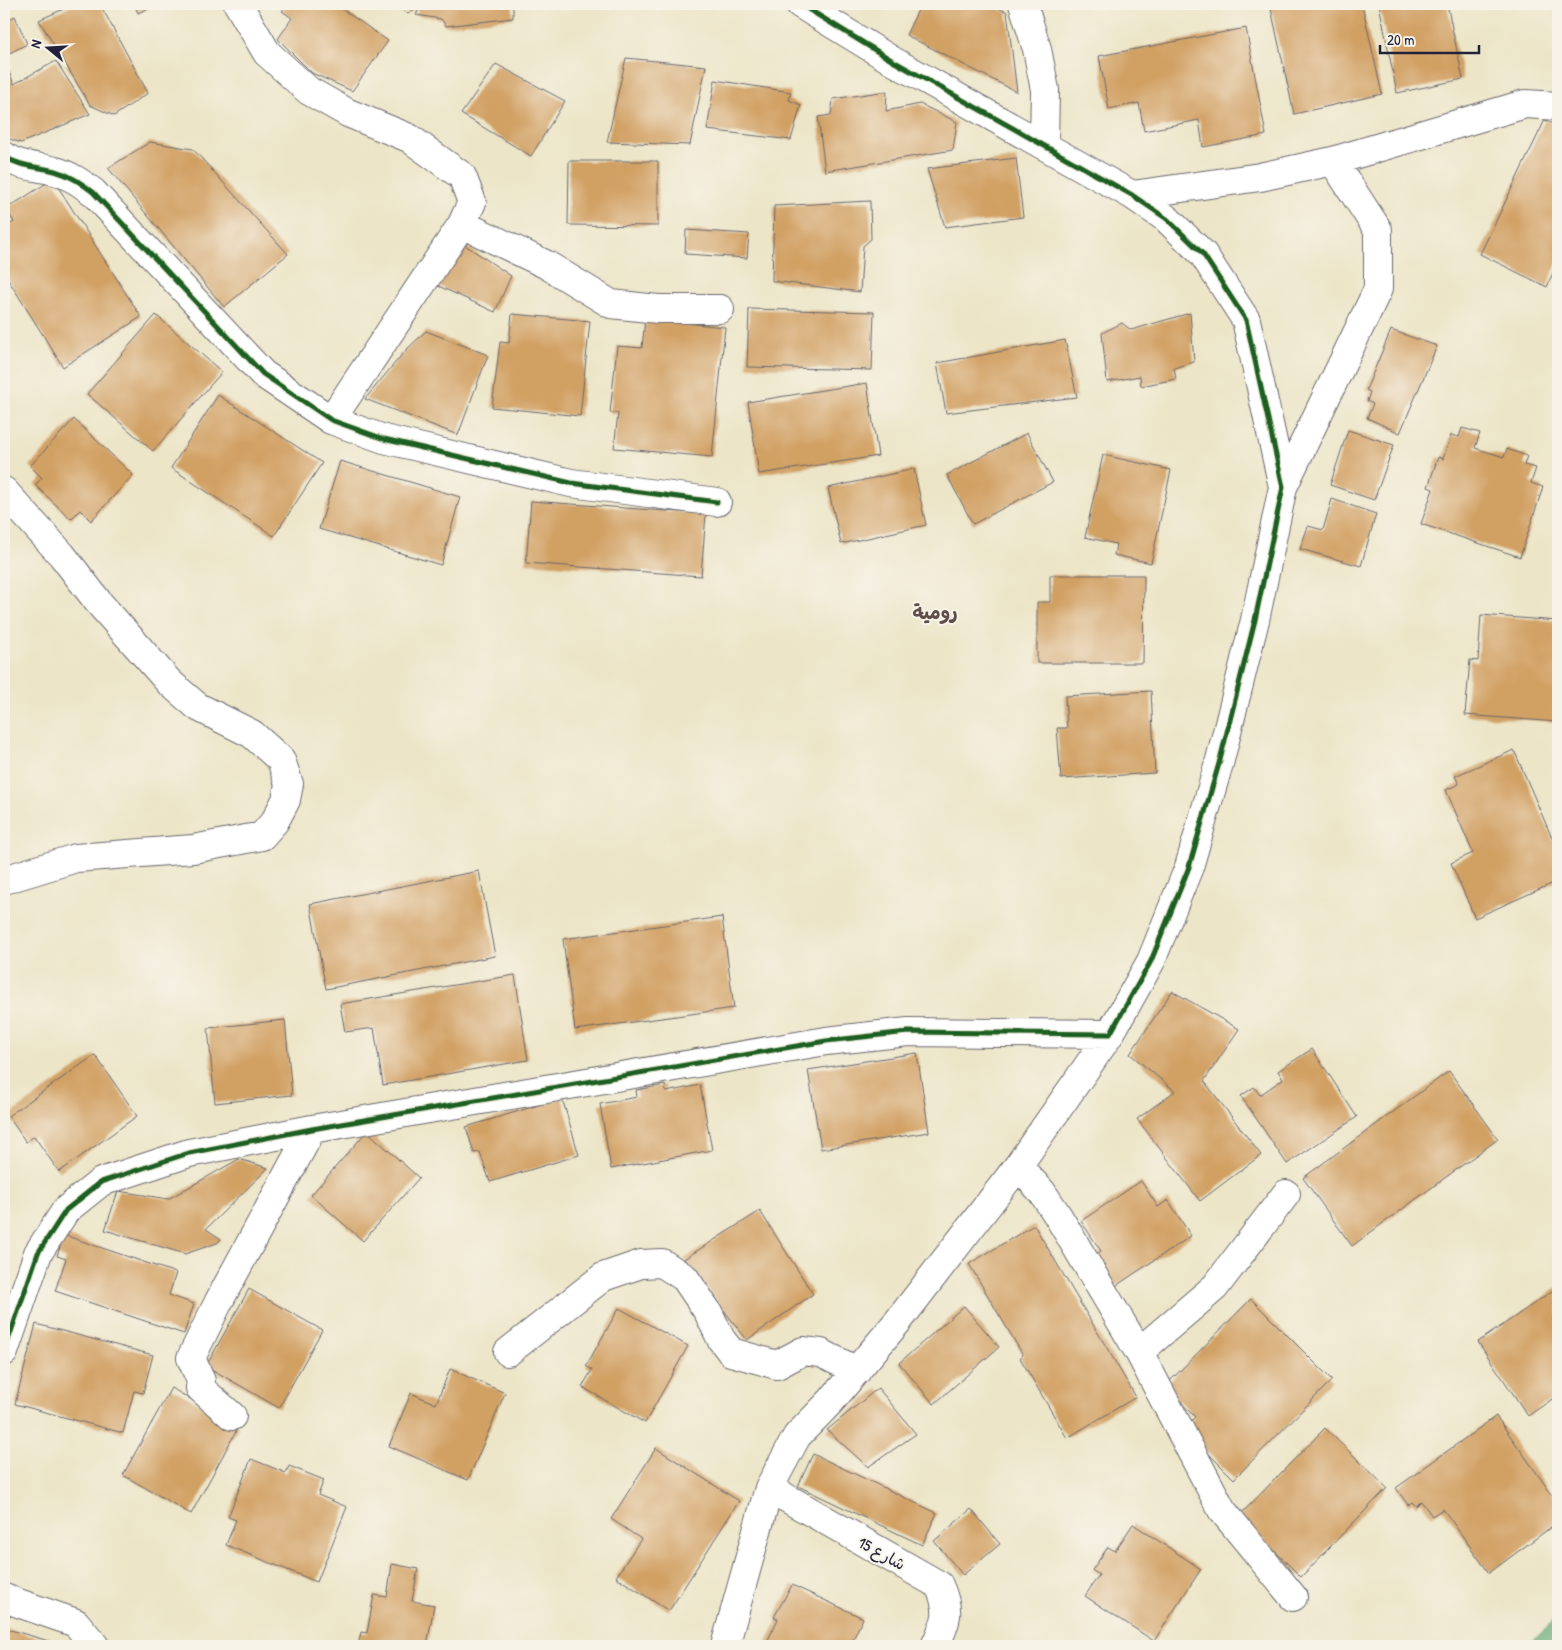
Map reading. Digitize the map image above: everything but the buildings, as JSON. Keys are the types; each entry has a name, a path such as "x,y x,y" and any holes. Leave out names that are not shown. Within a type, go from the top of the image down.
{"street":[{"path":"238,4 267,53 308,91 348,112 409,138 462,176 472,202 462,224 331,420"},
{"path":"800,4 893,61 1132,195 1167,219 1203,254 1246,320 1283,487"},
{"path":"1023,4 1037,49 1045,90 1044,144"},
{"path":"1132,195 1260,177 1332,161 1525,104 1558,106"},
{"path":"4,156 15,163 74,178 93,192 263,374 331,420 384,439 571,483 717,502"},
{"path":"725,1646 769,1488 796,1436 857,1371 899,1320 1018,1166 1110,1034 1151,961 1190,867 1220,760 1253,629 1283,487 1378,289 1378,230 1332,161"},
{"path":"462,224 547,265 611,304 658,309 720,309"},
{"path":"4,491 62,555 99,603 169,682 198,707 252,734 281,760 289,784 286,800 275,821 262,836 193,849 76,858 4,880"},
{"path":"4,1352 38,1253 66,1210 101,1182 189,1153 312,1129 826,1041 908,1032 1110,1034"},
{"path":"232,1416 200,1388 201,1381 191,1358 219,1301 312,1129"},
{"path":"1018,1166 1042,1192 1058,1216 1139,1352 1222,1510 1293,1597"},
{"path":"1139,1352 1215,1286 1286,1194"},
{"path":"508,1352 603,1277 641,1264 662,1263 685,1278 708,1312 721,1339 731,1352 778,1365 803,1351 821,1353 857,1371"},
{"name":"شارع 15","path":"769,1488 939,1585 947,1603 945,1625 934,1646"},
{"path":"4,1598 76,1623 94,1646"}],"green space":[{"path":"1558,1618 1558,1646 1527,1646"}],"cycle path":[{"path":"4,1352 38,1253 66,1210 101,1182 189,1153 312,1129 826,1041 908,1032 1110,1034 1151,961 1189,867 1220,760 1255,620 1283,487 1246,320 1203,254 1167,219 1132,195 893,61 800,4"},
{"path":"4,156 22,164 66,175 80,182 93,192 263,374 331,420 384,439 571,483 717,502"}],"district":[{"name":"رومية","path":"935,612"}]}
